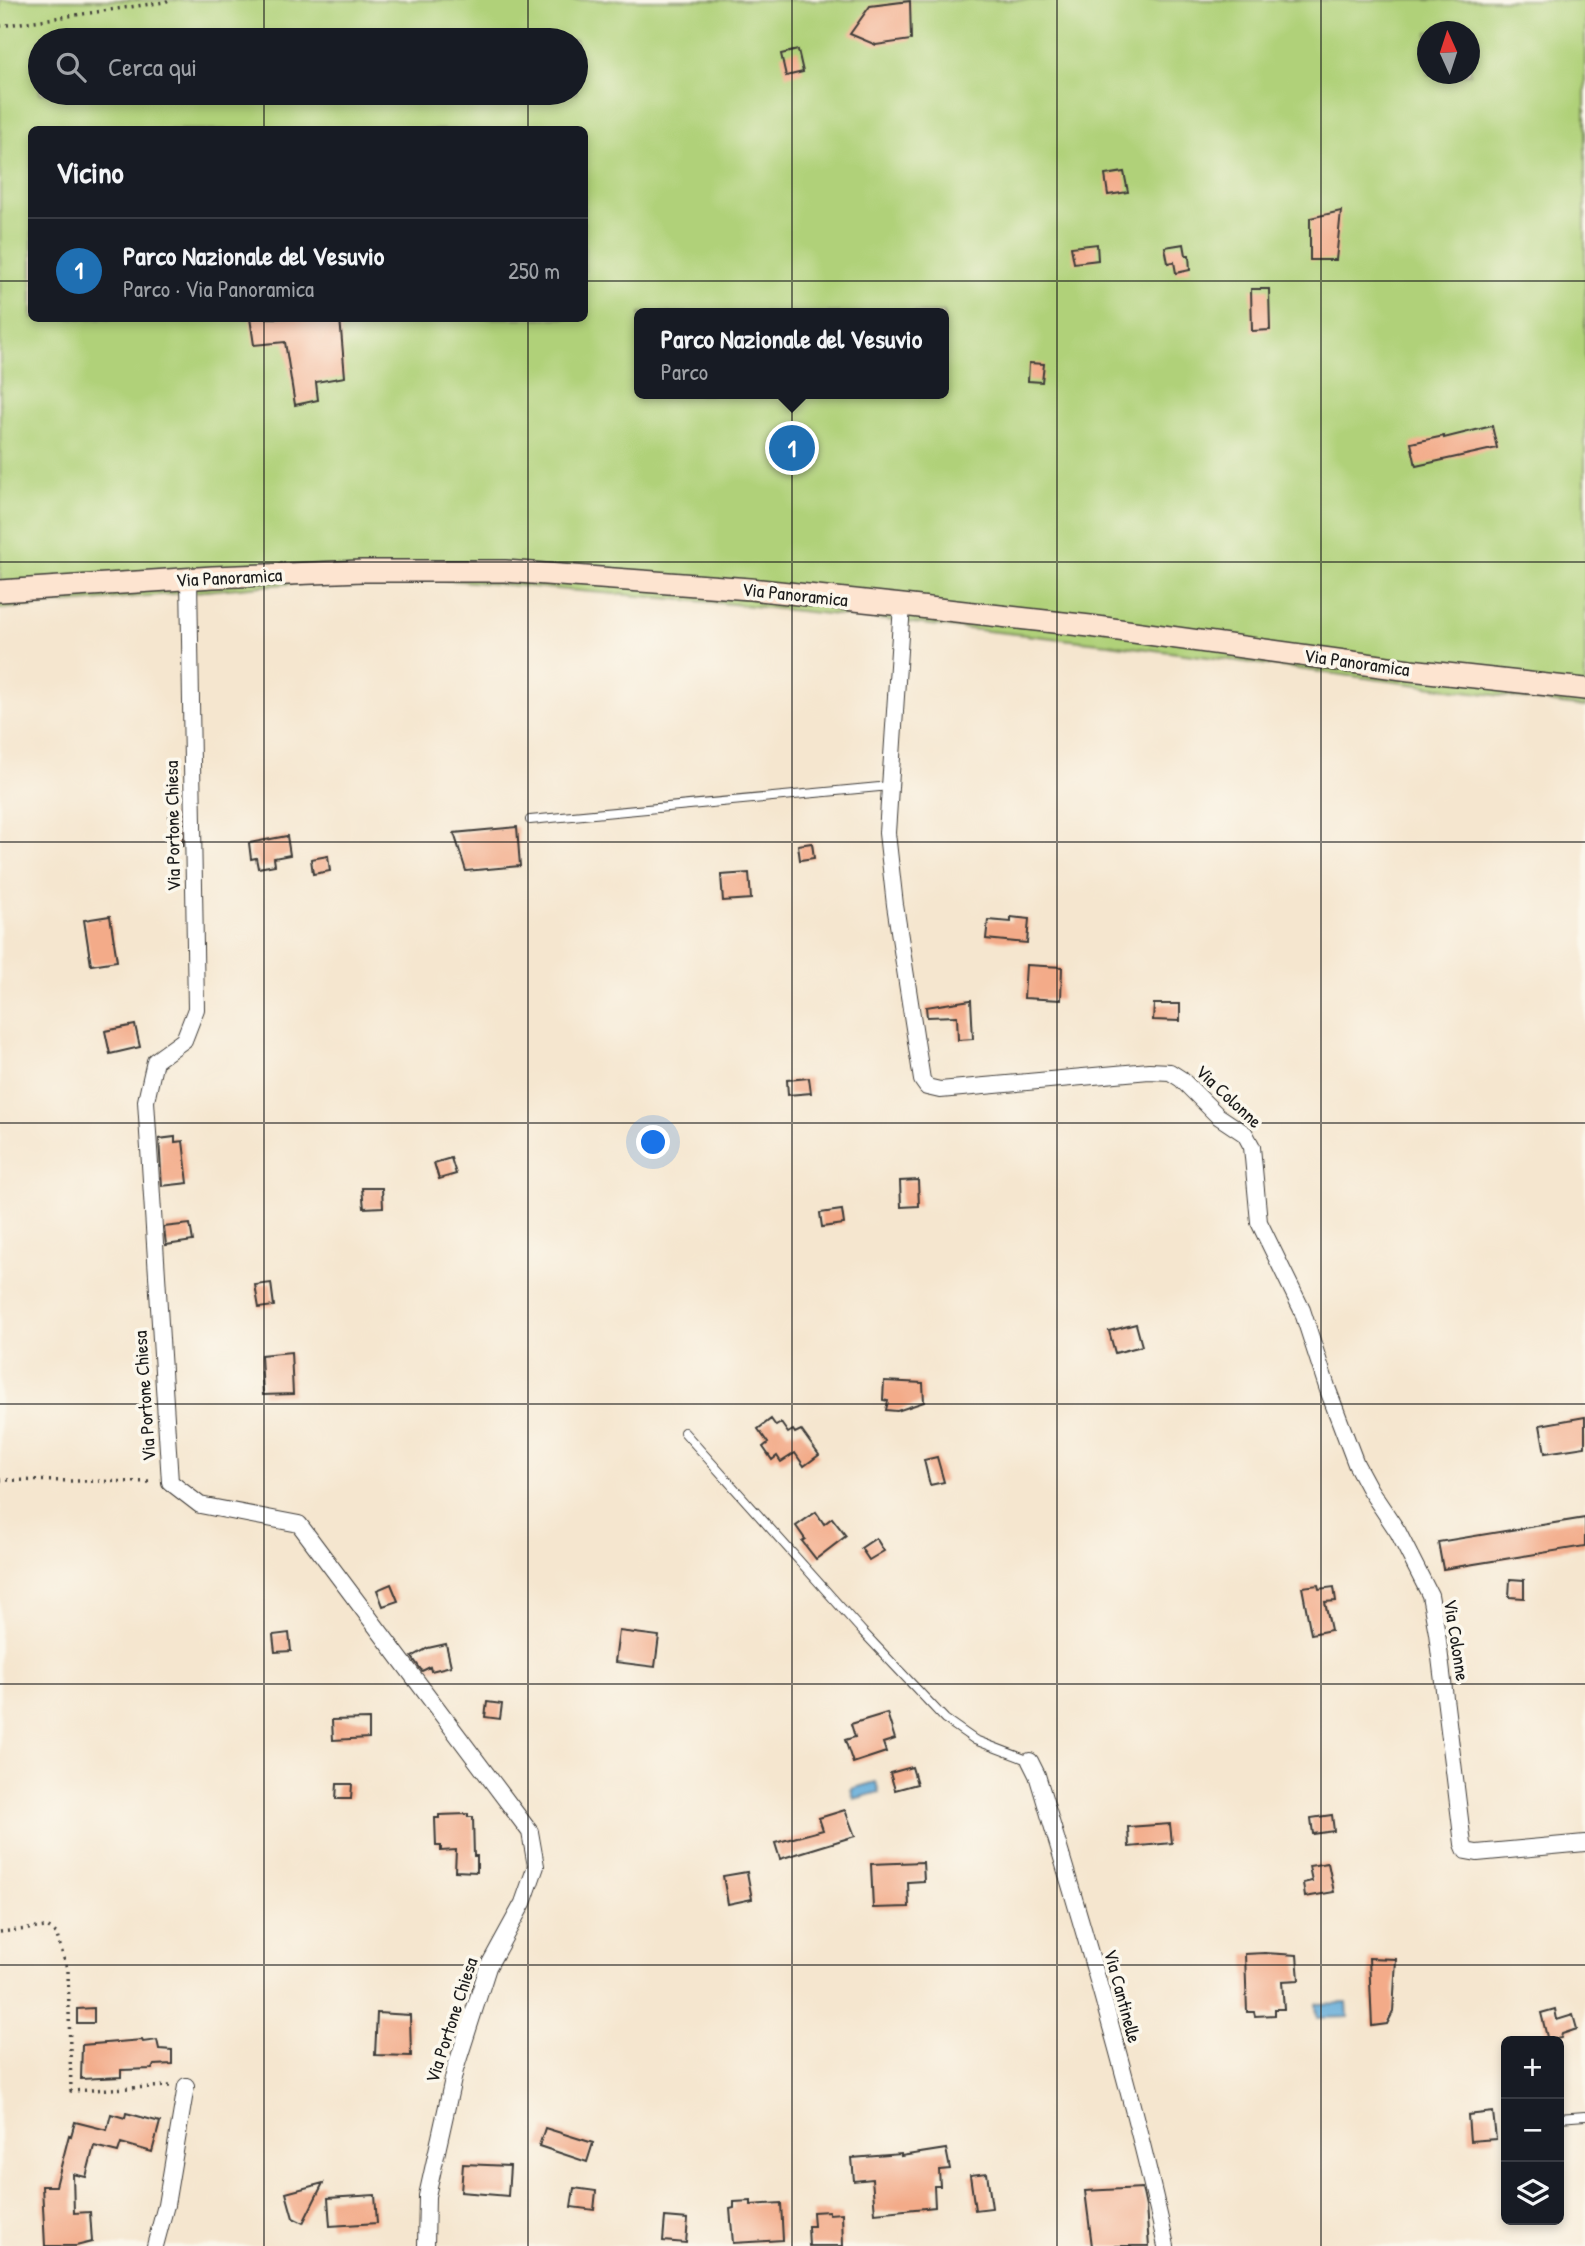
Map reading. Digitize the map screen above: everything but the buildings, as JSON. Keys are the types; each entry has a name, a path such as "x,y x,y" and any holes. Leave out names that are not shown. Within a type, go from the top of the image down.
{"street":[{"name":"Via Panoramica","path":"0,591 362,571 505,571 750,589 902,605 1090,626 1410,670 1585,689"},
{"name":"Via Portone Chiesa","path":"189,579 196,1009 184,1040 155,1061 146,1101 170,1482 201,1505 299,1524 530,1832 536,1866 523,1903 488,1967 455,2070 427,2196 425,2246"},
{"name":"Via Colonne","path":"902,605 887,833 895,905 922,1080 927,1087 940,1090 1149,1071 1170,1072 1181,1079 1218,1116 1245,1135 1252,1147 1259,1222 1302,1310 1356,1464 1398,1532 1430,1595 1466,1851 1477,1853 1585,1843"},
{"name":"Via Cantinelle","path":"1030,1761 1037,1774 1083,1930 1154,2190 1166,2246"},
{"path":"155,2246 166,2205 186,2086"}],"lane":[{"path":"530,820 890,786"},
{"path":"684,1433 863,1632 945,1718 975,1740 1030,1761"},
{"path":"1564,2118 1585,2116"}],"path":[{"path":"0,26 169,0"},
{"path":"0,1480 170,1482"},
{"path":"0,1932 47,1927 56,1933 68,1971 71,2091 186,2086"}],"green space":[{"path":"0,0 1585,0 1585,707 1109,644 733,604 426,578 295,583 0,609"}],"water":[{"path":"876,1782 879,1792 854,1799 851,1789"},
{"path":"1347,2003 1348,2017 1317,2018 1316,2004"}],"place":[{"name":"Parco Nazionale del Vesuvio","path":"792,448"}]}
